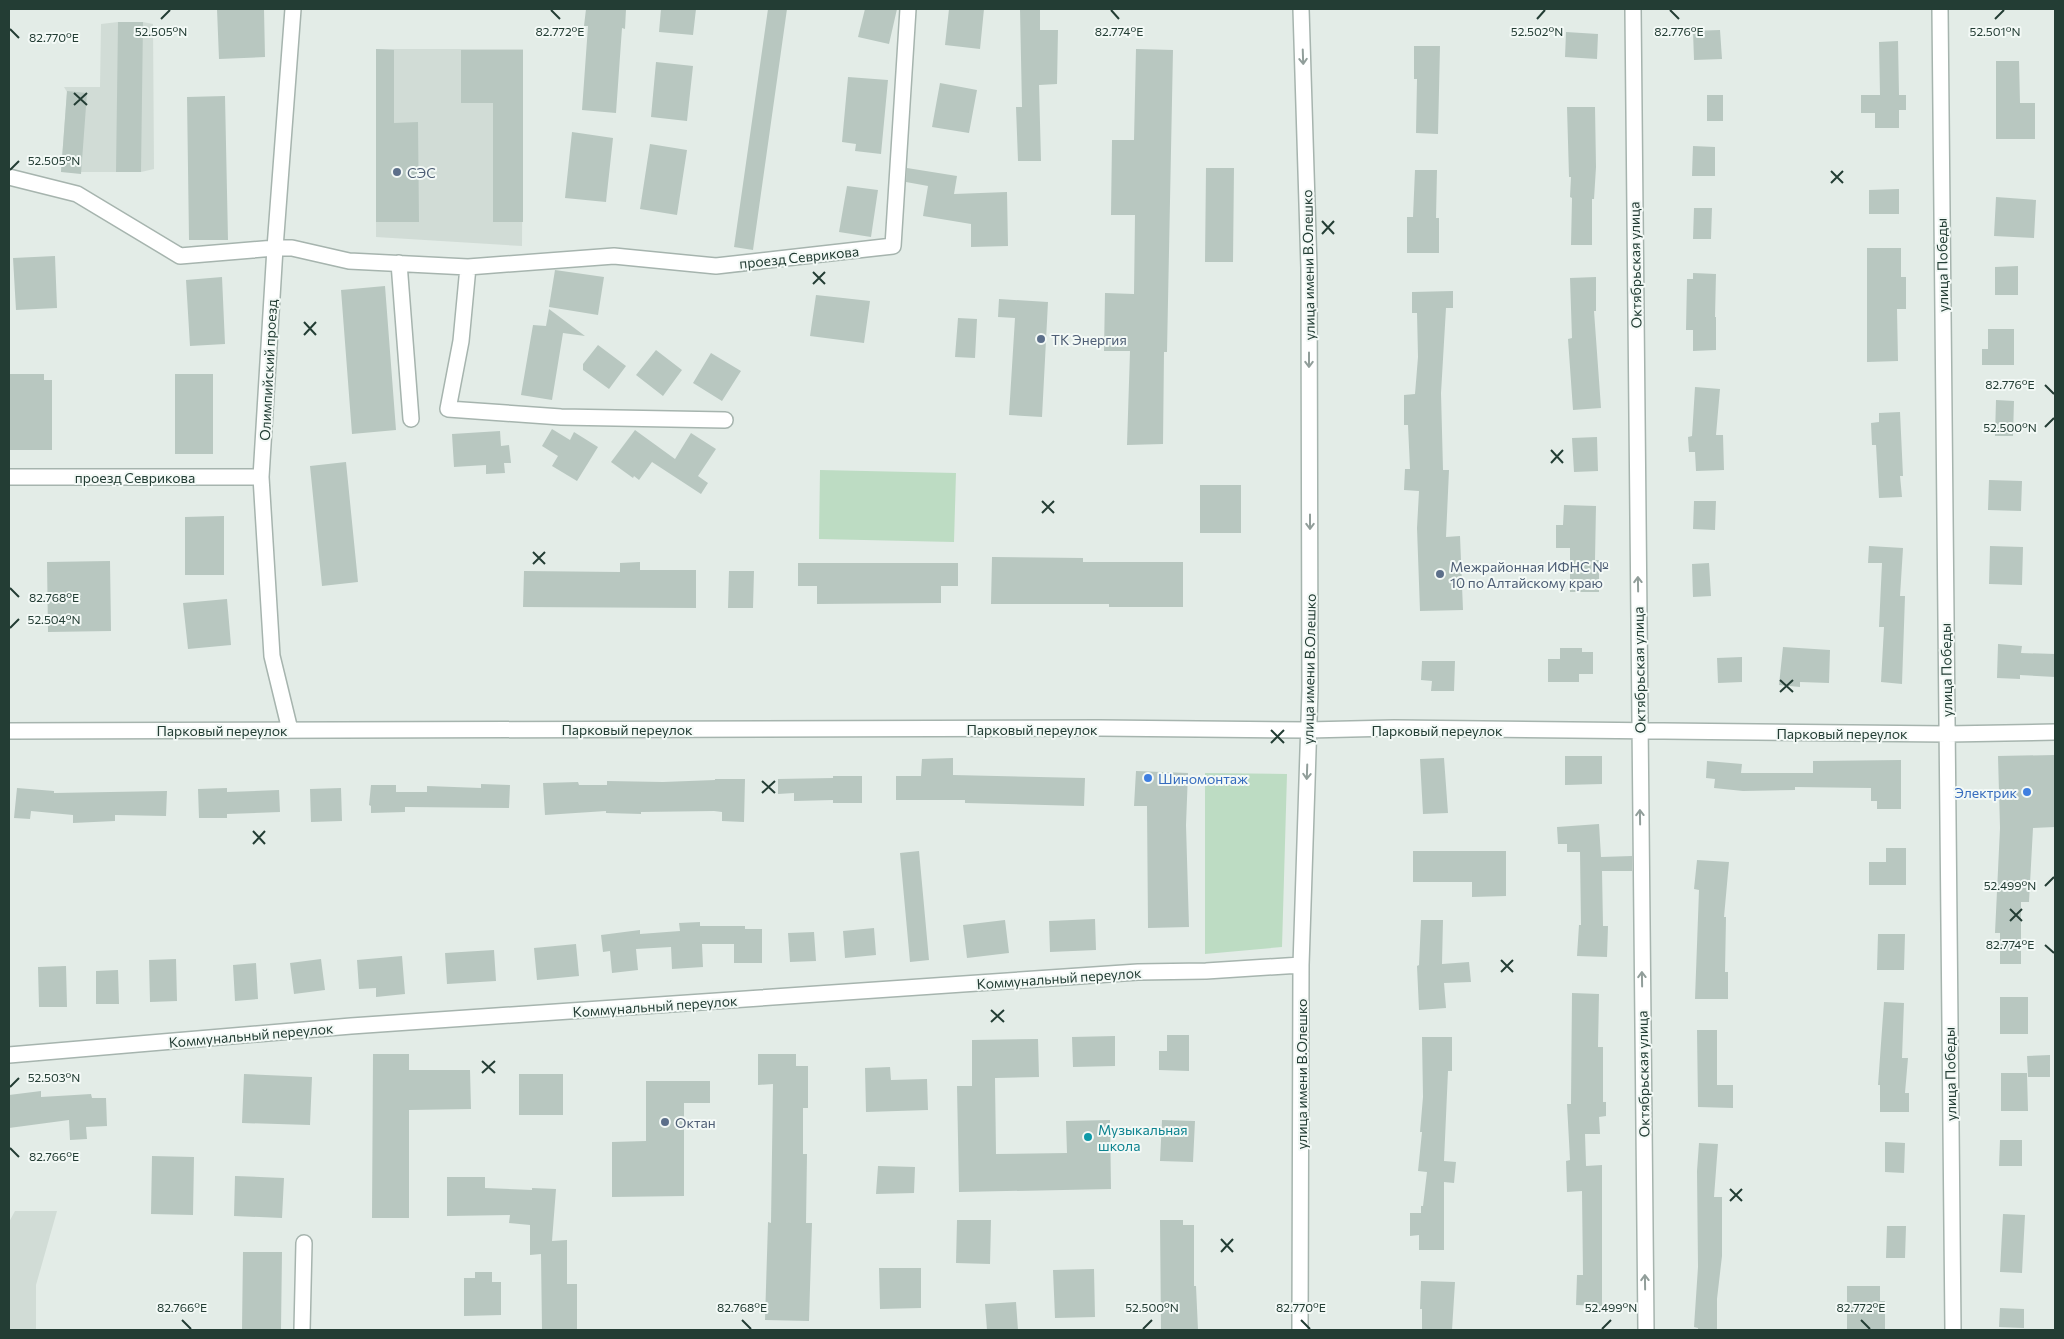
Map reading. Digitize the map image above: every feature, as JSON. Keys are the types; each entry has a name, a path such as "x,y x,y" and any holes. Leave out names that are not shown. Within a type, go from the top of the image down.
{"street":[{"name":"Олимпийский проезд","path":"290,730 272,656 261,477 275,248 293,9"},
{"name":"проезд Севрикова","path":"9,177 77,194 180,256 292,248 349,261 468,267 614,256 716,266 893,246 908,9"},
{"name":"улица имени В.Олешко","path":"1300,1330 1301,965 1310,690 1309,268 1301,9"},
{"name":"Октябрьская улица","path":"1633,9 1646,1330"},
{"name":"улица Победы","path":"1940,9 1953,1330"},
{"path":"399,264 412,419"},
{"path":"468,267 462,340 448,409 561,417 725,420"},
{"name":"проезд Севрикова","path":"9,477 261,477"},
{"name":"Парковый переулок","path":"9,731 1099,728 1308,730 1394,728 1947,734 2055,732"},
{"name":"Коммунальный переулок","path":"9,1055 351,1026 1138,972 1206,971 1301,965"},
{"path":"302,1330 304,1243"}],"shaded area":[{"path":"118,22 153,24 154,169 141,172 61,172 67,92 64,87 100,87 101,24"},
{"path":"376,49 523,49 522,246 376,237"},
{"path":"15,1211 57,1211 36,1285 36,1330 9,1330 9,1222"}],"green space":[{"path":"820,470 956,473 954,542 819,539"},
{"path":"1205,773 1287,774 1282,947 1205,954"}],"building":[{"path":"217,9 264,9 265,57 219,59"},
{"path":"586,9 626,9 625,29 622,28 616,113 582,110 588,26 584,26"},
{"path":"661,9 696,9 693,35 659,32"},
{"path":"768,9 787,9 753,250 734,247"},
{"path":"865,9 897,9 889,44 858,37"},
{"path":"949,9 984,9 980,49 945,45"},
{"path":"1020,9 1040,9 1040,30 1058,30 1057,84 1039,85 1041,161 1018,161 1016,107 1022,107"},
{"path":"118,22 143,22 141,172 116,172"},
{"path":"1720,30 1722,59 1694,60 1693,31"},
{"path":"1566,32 1598,34 1597,59 1565,57"},
{"path":"1898,41 1899,95 1906,95 1906,110 1899,110 1899,128 1875,128 1875,113 1861,113 1861,95 1880,95 1879,42"},
{"path":"1414,46 1440,46 1438,134 1416,133 1417,79 1414,79"},
{"name":"СЭС","path":"376,49 394,50 394,123 418,122 419,222 376,222"},
{"path":"1136,49 1173,50 1167,352 1164,352 1163,444 1127,445 1130,351 1104,351 1105,293 1134,294 1135,215 1111,215 1112,140 1134,140"},
{"path":"461,50 523,50 523,222 493,222 493,103 461,103"},
{"path":"1996,61 2019,61 2020,103 2035,103 2035,139 1996,139"},
{"path":"656,62 693,66 687,121 651,117"},
{"path":"848,77 888,80 881,154 855,151 856,144 842,142"},
{"path":"940,83 977,90 969,133 932,127"},
{"path":"67,91 87,93 81,174 61,172"},
{"path":"1707,95 1723,95 1723,121 1707,121"},
{"path":"225,96 228,240 189,240 187,97"},
{"path":"1567,107 1595,107 1596,167 1594,199 1592,199 1592,245 1571,245 1572,198 1570,197 1571,177 1569,177"},
{"path":"572,132 613,138 606,202 565,198"},
{"path":"650,144 687,150 677,215 640,209"},
{"path":"1693,146 1715,147 1715,176 1692,176"},
{"path":"907,168 957,176 954,194 1007,192 1008,246 971,247 971,224 923,216 928,186 906,182"},
{"path":"1206,168 1234,168 1233,262 1205,262"},
{"path":"1415,170 1437,170 1436,218 1439,218 1439,253 1407,253 1407,217 1413,217"},
{"path":"847,186 878,190 871,237 839,232"},
{"path":"1899,189 1899,214 1869,214 1869,190"},
{"path":"1996,197 2036,200 2034,238 1994,236"},
{"path":"1694,208 1712,208 1711,239 1693,239"},
{"path":"1867,248 1901,248 1901,277 1906,277 1906,309 1897,309 1898,361 1867,362"},
{"path":"55,256 57,308 16,310 13,258"},
{"path":"2018,266 2018,295 1995,295 1995,267"},
{"path":"555,270 604,277 598,315 549,307"},
{"path":"1693,273 1716,274 1716,350 1693,351 1693,330 1686,330 1687,279 1693,279"},
{"path":"222,277 225,344 190,346 186,280"},
{"path":"1596,277 1596,311 1594,311 1601,408 1573,410 1568,339 1572,338 1570,278"},
{"path":"385,286 396,430 352,434 341,290"},
{"path":"1453,291 1453,308 1446,308 1441,393 1443,470 1449,470 1446,537 1460,536 1463,610 1420,611 1417,528 1419,491 1404,490 1405,469 1410,469 1408,425 1404,425 1404,395 1415,394 1418,357 1417,313 1412,313 1412,292"},
{"path":"816,295 870,301 864,343 810,336"},
{"path":"999,299 1048,302 1042,417 1009,415 1015,318 998,317"},
{"path":"549,309 585,336 563,333 552,400 521,395 533,325 546,326"},
{"path":"958,318 977,319 975,358 955,357"},
{"path":"1988,329 2014,329 2014,365 1982,365 1982,349 1988,349"},
{"path":"598,345 626,366 609,389 583,370 583,364"},
{"path":"656,350 682,370 663,396 636,375"},
{"path":"711,353 741,371 722,401 693,383"},
{"path":"10,374 44,374 44,380 52,380 52,450 10,450"},
{"path":"175,374 213,374 213,454 175,454"},
{"path":"1695,387 1720,389 1716,435 1723,435 1724,470 1696,471 1695,452 1689,452 1688,437 1692,436"},
{"path":"1996,400 2014,401 2013,436 1995,436"},
{"path":"1900,412 1903,476 1900,476 1902,497 1879,498 1876,445 1872,445 1871,423 1879,422 1879,413"},
{"path":"552,429 570,440 574,432 598,447 577,481 552,466 558,456 542,446"},
{"path":"635,430 675,459 691,433 716,449 698,476 708,483 701,494 652,462 639,480 634,476 633,478 611,462"},
{"path":"500,431 501,446 509,445 511,463 504,463 505,473 486,474 486,465 454,467 452,434"},
{"path":"1597,437 1598,471 1574,472 1572,438"},
{"path":"346,462 358,582 322,586 310,466"},
{"path":"1989,480 2022,481 2021,511 1988,510"},
{"path":"1200,485 1241,485 1241,533 1200,533"},
{"path":"1694,501 1716,501 1715,530 1693,529"},
{"path":"1564,505 1596,506 1595,560 1599,560 1599,592 1570,592 1570,548 1556,548 1556,525 1563,525"},
{"path":"224,516 224,575 185,575 185,517"},
{"path":"1869,546 1903,548 1900,596 1905,596 1902,684 1881,682 1884,627 1879,627 1882,563 1868,563"},
{"path":"1990,546 2023,547 2022,585 1989,584"},
{"path":"992,557 1083,558 1083,562 1183,562 1183,607 1109,607 1109,604 991,604"},
{"path":"110,561 111,631 48,632 47,562"},
{"path":"640,562 640,570 696,570 696,608 523,607 524,571 620,572 620,563"},
{"path":"798,563 958,563 958,586 941,586 941,603 817,604 817,586 798,586"},
{"path":"1709,563 1711,596 1693,597 1692,564"},
{"path":"729,571 754,571 753,608 728,608"},
{"path":"227,599 231,645 188,649 183,603"},
{"path":"1998,644 2022,646 2021,653 2055,654 2055,677 2020,675 2020,679 1997,678"},
{"path":"1783,647 1830,650 1829,683 1800,682 1800,687 1779,685"},
{"path":"1560,648 1582,648 1582,652 1593,652 1593,674 1579,674 1579,682 1548,682 1548,659 1560,659"},
{"path":"1742,657 1742,682 1718,683 1717,658"},
{"path":"1422,661 1455,661 1454,691 1431,691 1432,681 1421,680"},
{"path":"2055,755 2055,827 2033,828 2029,902 2021,902 2021,964 2000,964 2000,933 1995,933 2000,828 1998,756"},
{"path":"1565,756 1602,756 1602,784 1565,785"},
{"path":"953,758 953,775 1085,778 1084,806 965,803 965,800 896,800 896,776 921,776 922,759"},
{"path":"1444,758 1448,813 1423,814 1420,759"},
{"path":"1901,760 1901,809 1877,809 1877,801 1871,801 1871,788 1795,787 1795,790 1743,791 1714,788 1715,779 1706,778 1707,761 1742,764 1741,773 1813,773 1813,761"},
{"path":"1136,771 1188,773 1186,825 1189,927 1148,928 1147,806 1134,806"},
{"path":"833,776 862,776 862,803 833,803 833,800 794,801 794,793 778,794 778,779 833,778"},
{"path":"745,779 744,822 722,821 722,812 714,811 641,812 641,814 606,813 606,811 545,815 543,783 578,782 579,785 607,785 607,781 663,782"},
{"path":"481,784 510,785 509,808 405,807 405,812 371,813 371,806 369,805 371,785 396,785 396,792 427,792 427,786 481,788"},
{"path":"17,788 54,791 54,793 167,791 166,816 115,815 115,821 73,823 73,815 31,811 30,819 14,818"},
{"path":"227,788 227,792 279,790 280,812 227,814 227,818 199,818 198,789"},
{"path":"341,788 342,821 311,822 310,789"},
{"path":"1599,824 1601,857 1632,856 1632,871 1602,871 1603,926 1608,926 1607,957 1577,956 1579,925 1581,925 1580,852 1567,852 1567,844 1558,844 1557,827"},
{"path":"1886,848 1906,848 1906,885 1869,885 1869,862 1886,862"},
{"path":"919,851 929,960 910,962 900,853"},
{"path":"1413,851 1506,851 1506,896 1472,897 1472,882 1413,882"},
{"path":"1697,860 1729,862 1724,917 1726,917 1725,972 1728,972 1728,999 1695,999 1699,890 1694,889"},
{"path":"1095,919 1096,950 1050,952 1049,921"},
{"path":"1005,920 1009,953 967,958 963,925"},
{"path":"1421,920 1443,920 1442,964 1469,962 1471,982 1444,983 1446,1008 1419,1010 1417,966 1419,965"},
{"path":"700,922 700,926 745,926 745,929 762,929 762,963 734,963 734,944 702,944 703,967 672,969 671,947 636,949 638,970 612,973 610,951 603,952 601,935 640,930 640,934 680,931 679,923"},
{"path":"874,928 876,955 845,958 843,931"},
{"path":"814,932 816,961 790,962 788,933"},
{"path":"1878,934 1905,934 1904,970 1877,970"},
{"path":"576,944 579,976 537,980 534,948"},
{"path":"494,950 496,981 447,984 445,953"},
{"path":"402,956 405,994 376,997 376,988 359,989 357,960"},
{"path":"176,959 177,1001 150,1002 149,960"},
{"path":"321,959 325,990 294,994 290,963"},
{"path":"256,963 258,999 235,1001 233,965"},
{"path":"66,966 67,1007 39,1007 38,967"},
{"path":"118,970 119,1004 96,1004 96,971"},
{"path":"1572,993 1599,994 1598,1047 1603,1047 1603,1102 1606,1102 1606,1116 1599,1117 1600,1134 1585,1134 1586,1166 1602,1165 1602,1306 1576,1305 1577,1275 1583,1275 1582,1191 1567,1192 1566,1161 1570,1160 1567,1104 1571,1104"},
{"path":"2000,997 2028,997 2028,1034 2000,1034"},
{"path":"1884,1002 1904,1003 1902,1058 1908,1058 1905,1093 1909,1093 1909,1112 1880,1112 1880,1085 1878,1085"},
{"path":"1697,1030 1717,1030 1717,1085 1733,1085 1733,1108 1698,1107"},
{"path":"1167,1035 1189,1035 1189,1071 1159,1070 1159,1051 1167,1051"},
{"path":"1115,1036 1115,1066 1073,1067 1072,1037"},
{"path":"1422,1037 1452,1037 1452,1071 1448,1071 1444,1161 1456,1162 1454,1183 1444,1182 1444,1250 1419,1250 1419,1235 1410,1236 1410,1213 1421,1213 1427,1172 1418,1171 1422,1132 1420,1132 1423,1097"},
{"name":"Музыкальная школа","path":"1038,1039 1039,1077 995,1078 996,1154 1067,1153 1066,1121 1110,1120 1111,1189 959,1192 957,1086 972,1086 972,1040"},
{"path":"373,1054 409,1054 409,1070 470,1070 471,1109 409,1110 409,1218 372,1218"},
{"path":"758,1054 796,1054 796,1066 808,1066 808,1108 803,1108 803,1154 807,1154 806,1223 812,1223 809,1321 765,1320 768,1222 771,1223 773,1084 758,1085"},
{"path":"2050,1055 2050,1077 2028,1077 2027,1056"},
{"path":"890,1067 891,1080 927,1079 928,1110 866,1112 865,1068"},
{"path":"2001,1073 2027,1073 2028,1111 2001,1111"},
{"path":"244,1074 312,1077 310,1125 242,1123"},
{"path":"519,1074 563,1074 563,1115 519,1115"},
{"name":"Октан","path":"646,1081 710,1081 710,1103 684,1103 684,1196 612,1197 612,1142 646,1141"},
{"path":"41,1091 41,1097 91,1094 92,1098 106,1098 107,1126 86,1127 87,1139 70,1140 69,1120 9,1128 9,1095"},
{"path":"1162,1120 1195,1121 1193,1162 1160,1161"},
{"path":"2000,1140 2022,1140 2022,1166 1999,1166"},
{"path":"1885,1142 1905,1143 1904,1173 1885,1172"},
{"path":"1699,1143 1718,1144 1714,1197 1722,1197 1722,1256 1717,1299 1717,1330 1698,1330 1698,1328 1694,1327 1698,1267 1697,1171"},
{"path":"152,1156 194,1157 193,1215 151,1214"},
{"path":"878,1166 915,1167 914,1193 876,1194"},
{"path":"235,1176 284,1178 282,1218 234,1216"},
{"path":"447,1177 485,1177 485,1188 556,1189 552,1241 567,1240 567,1284 577,1284 577,1330 542,1330 541,1254 530,1255 530,1225 509,1223 510,1215 447,1216"},
{"path":"2003,1214 2025,1215 2022,1273 2000,1272"},
{"path":"957,1220 991,1220 990,1264 956,1263"},
{"path":"1160,1220 1183,1220 1183,1225 1194,1225 1194,1286 1196,1286 1198,1330 1161,1330"},
{"path":"1887,1226 1906,1226 1905,1258 1886,1258"},
{"path":"243,1252 282,1252 281,1330 242,1330"},
{"path":"879,1268 921,1268 921,1308 880,1309"},
{"path":"1094,1269 1095,1317 1055,1318 1053,1270"},
{"path":"475,1272 492,1272 492,1282 501,1282 501,1315 464,1316 464,1278 475,1278"},
{"path":"1421,1281 1455,1282 1452,1330 1422,1330 1422,1309 1420,1309"},
{"path":"1847,1286 1880,1286 1880,1301 1885,1301 1885,1330 1847,1330"},
{"path":"1016,1302 1018,1330 987,1330 985,1304"},
{"path":"2000,1308 2024,1309 2024,1328 1999,1327"}],"place":[{"name":"СЭС","path":"397,172"},
{"name":"ТК Энергия","path":"1041,339"},
{"name":"Межрайонная ИФНС № 10 по Алтайскому краю","path":"1440,574"},
{"name":"Шиномонтаж","path":"1148,778"},
{"name":"Электрик","path":"2027,792"},
{"name":"Октан","path":"665,1122"},
{"name":"Музыкальная школа","path":"1088,1137"}]}
